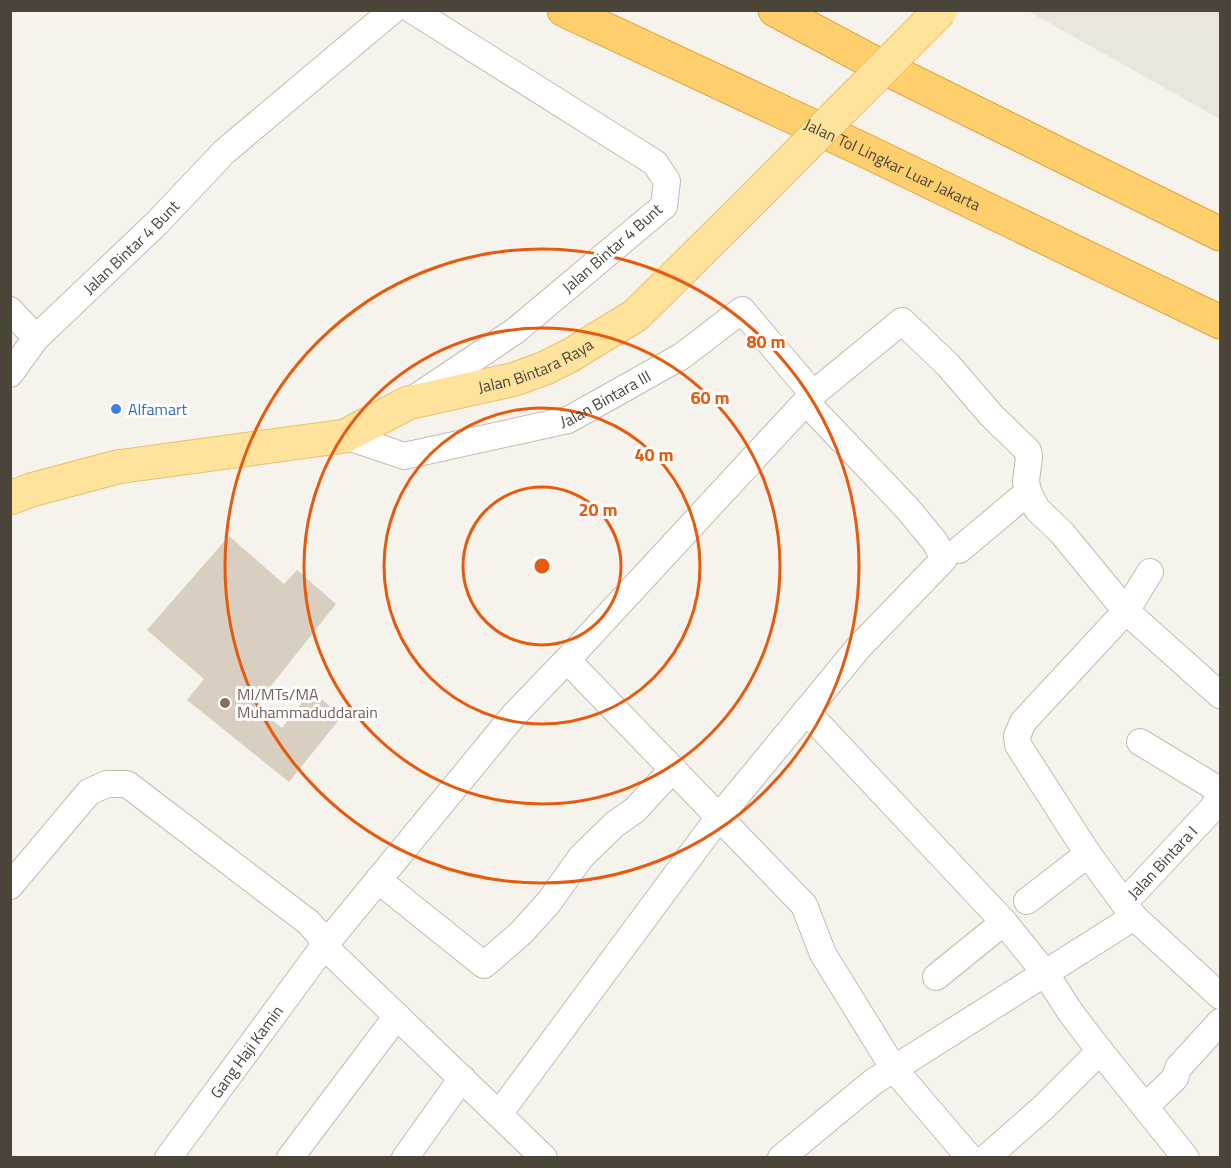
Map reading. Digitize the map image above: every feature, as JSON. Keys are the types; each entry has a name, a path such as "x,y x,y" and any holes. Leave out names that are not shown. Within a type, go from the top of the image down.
{"highway":[{"name":"Jalan Tol Lingkar Luar Jakarta","path":"564,10 866,151 1221,322"},
{"path":"775,10 877,64 1221,234"}],"main road":[{"name":"Jalan Bintara Raya","path":"10,498 30,490 117,467 345,435 408,403 515,379 571,355 636,315 941,10"}],"street":[{"name":"Jalan Bintar 4 Bunt","path":"11,372 36,338 157,223 224,152 393,10"},
{"name":"Jalan Bintar 4 Bunt","path":"408,403 515,331 664,206 667,181 655,163 412,10"},
{"path":"10,310 36,338"},
{"name":"Jalan Bintara III","path":"345,435 404,456 568,420 682,356 742,310 809,398"},
{"path":"499,1114 719,817 859,647 945,559 935,542 907,508 809,398 902,321 948,365 991,415 1028,451 1026,481 1028,492 1037,509 1062,533 1126,611 1221,695"},
{"name":"Gang Haji Kamin","path":"168,1158 324,946 514,715 809,398"},
{"path":"959,550 1028,492"},
{"path":"1150,572 1126,611 1023,722 1017,736 1018,745 1088,855 1129,910 1221,996"},
{"path":"567,660 804,905 822,954 894,1069 970,1158"},
{"path":"806,711 1004,922 1045,973 1100,1051 1186,1158"},
{"path":"1140,742 1216,788 1219,795"},
{"path":"378,880 483,965 521,933 549,902 581,857 615,824 635,810 673,769"},
{"path":"12,882 89,792 107,784 127,784 308,922 319,934 324,946 544,1158"},
{"name":"Jalan Bintara I","path":"781,1158 873,1082 1045,973 1129,910 1213,808 1219,795"},
{"path":"1028,901 1088,855"},
{"path":"936,977 1004,922"},
{"path":"290,1158 397,1016"},
{"path":"1145,1107 1175,1078 1178,1068 1221,1023"},
{"path":"986,1158 1044,1107 1100,1051"},
{"path":"405,1158 462,1078"}],"shaded area":[{"path":"1028,11 1220,11 1220,119"}],"building":[{"path":"229,536 284,584 297,570 336,604 255,706 282,728 311,691 342,716 289,782 187,700 204,679 147,630"}],"place":[{"name":"Alfamart","path":"116,409"},
{"name":"MI/MTs/MA Muhammaduddarain","path":"225,703"}]}
